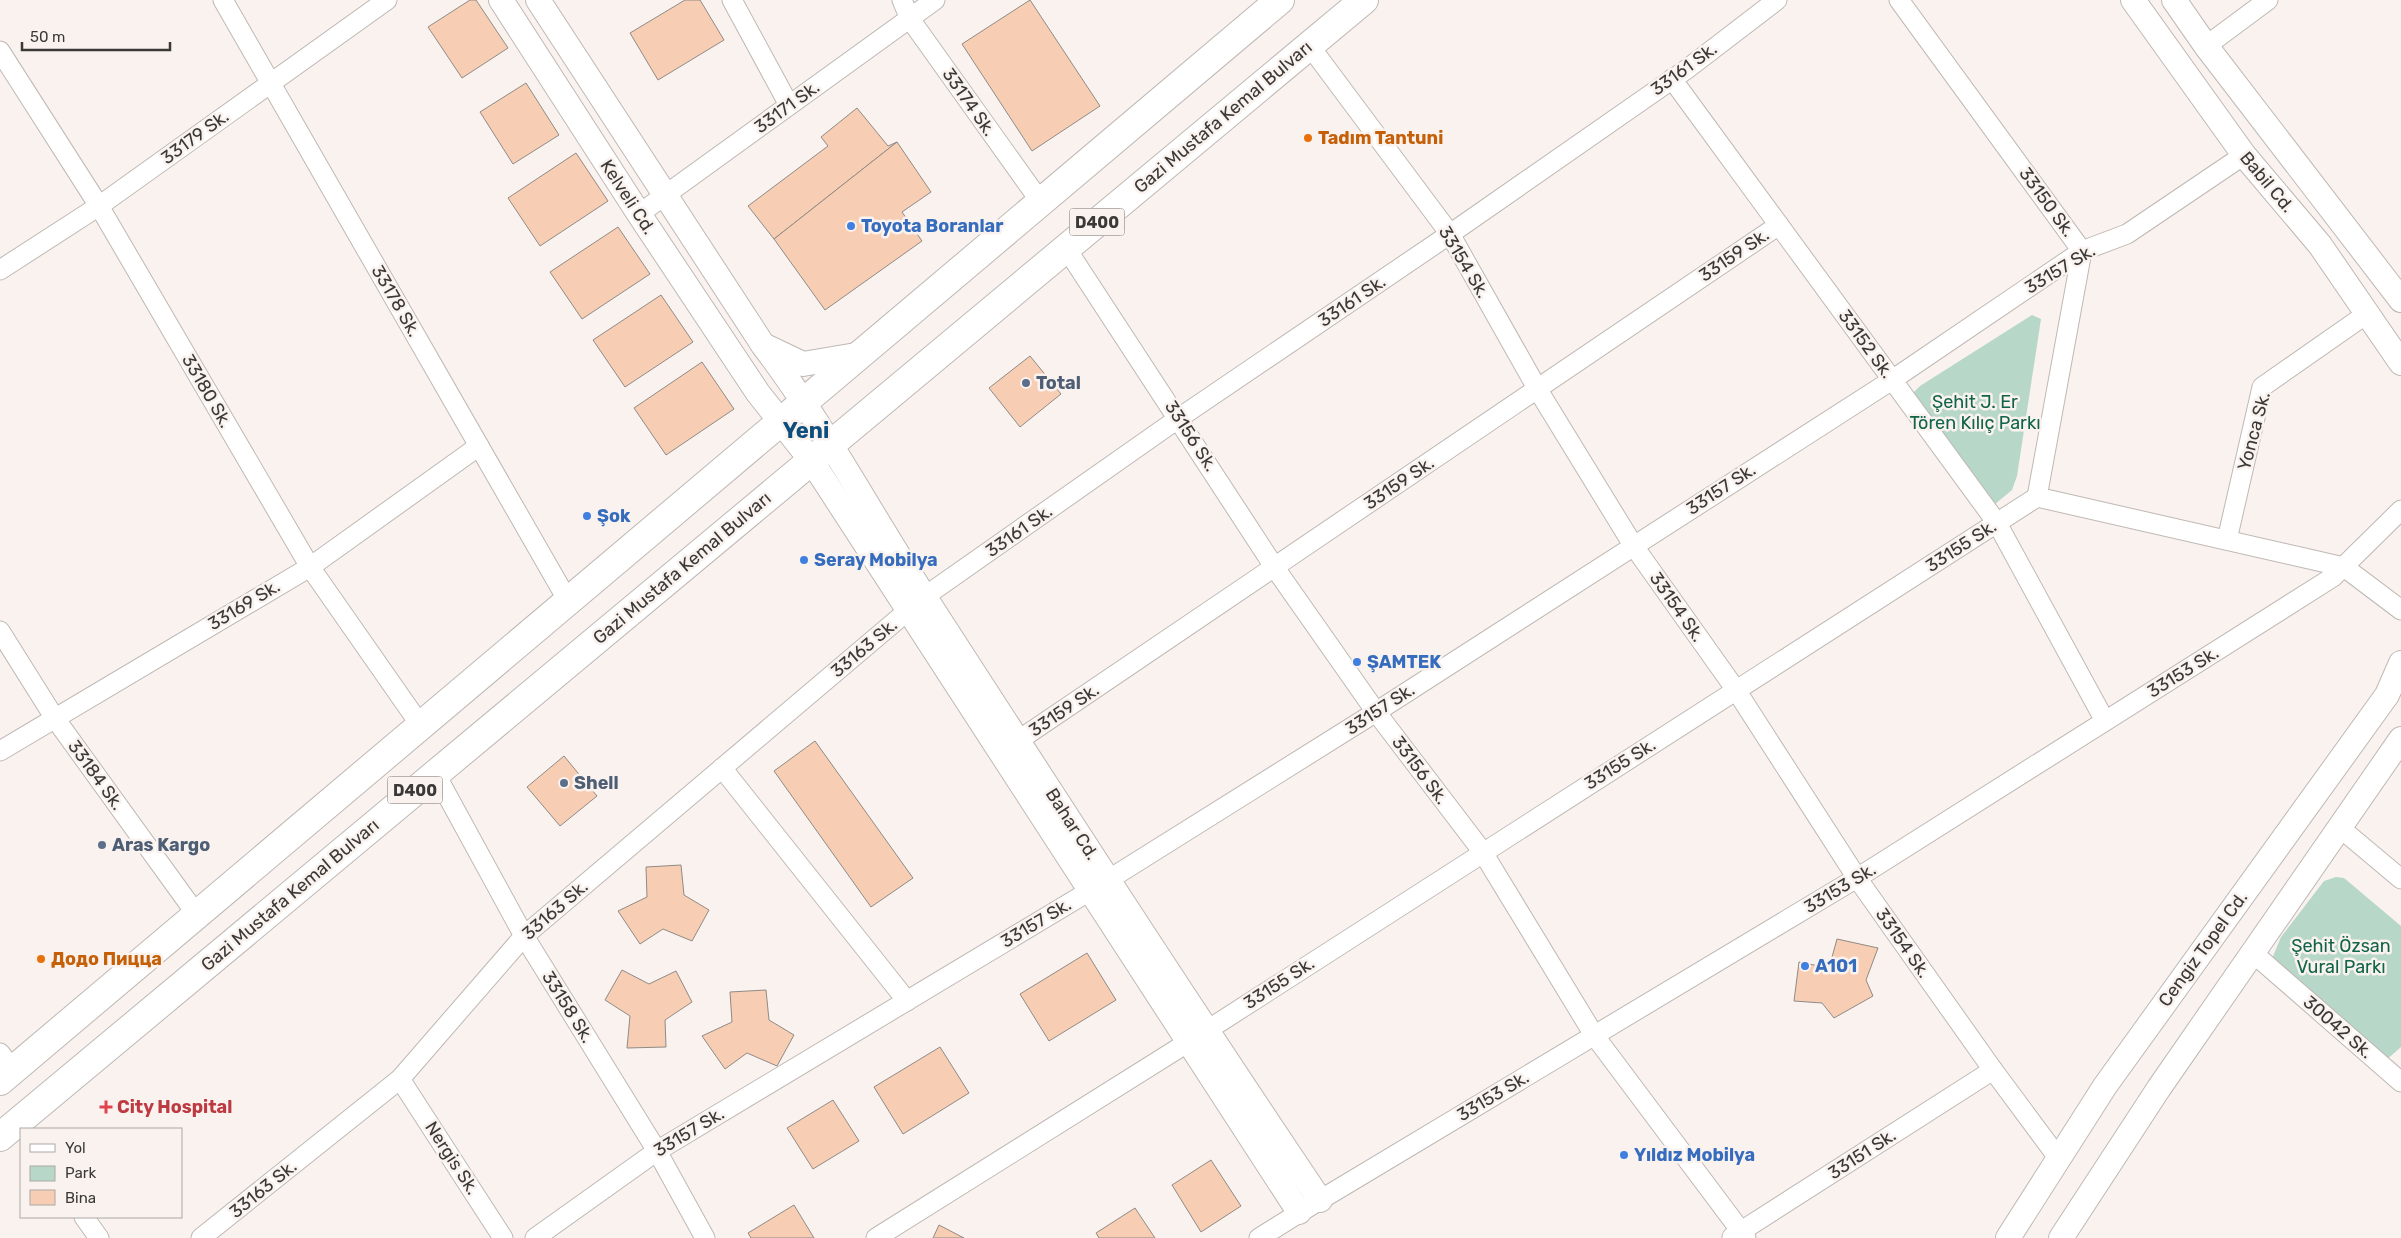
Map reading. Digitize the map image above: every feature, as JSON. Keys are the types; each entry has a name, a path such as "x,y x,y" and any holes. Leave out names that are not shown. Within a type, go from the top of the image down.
{"highway":[{"name":"D400","path":"4,1068 197,915 780,420 862,354 1040,201 1280,0"},
{"name":"Gazi Mustafa Kemal Bulvarı","path":"12,1131 435,774 1364,0"}],"street":[{"name":"33178 Sk.","path":"223,0 568,601"},
{"name":"33179 Sk.","path":"0,270 99,206 387,0"},
{"name":"Kelveli Cd.","path":"502,0 639,214 758,393 780,420 821,452"},
{"name":"Kelveli Cd.","path":"538,0 763,345 804,402 821,452"},
{"path":"732,0 789,105"},
{"name":"33174 Sk.","path":"902,0 910,18 1040,201"},
{"name":"33171 Sk.","path":"639,214 935,0"},
{"name":"33161 Sk.","path":"916,604 1179,418 1450,234 1672,79 1776,0"},
{"name":"33150 Sk.","path":"1900,0 2082,251 2037,497"},
{"name":"Babil Cd.","path":"2133,0 2244,155 2320,245 2401,363"},
{"name":"Babil Cd.","path":"2174,0 2206,46 2401,300"},
{"path":"2206,46 2268,0"},
{"name":"33154 Sk.","path":"1309,45 1450,234 1538,390 1633,546 1736,690 1857,878 1993,1070 2059,1159"},
{"name":"33180 Sk.","path":"0,51 99,206 310,567 421,726"},
{"name":"33152 Sk.","path":"1672,79 1997,522 2105,721"},
{"name":"33157 Sk.","path":"535,1238 657,1151 1099,885 1376,712 1892,380 2082,251 2126,234 2244,155"},
{"name":"33159 Sk.","path":"1019,740 1538,390 1779,224"},
{"name":"33156 Sk.","path":"1066,248 1179,418 1275,568 1376,712 1482,851 1594,1035 1740,1236"},
{"name":"Yonca Sk.","path":"2227,540 2262,387 2368,313"},
{"path":"763,345 803,364 862,354"},
{"path":"758,393 782,370"},
{"name":"33169 Sk.","path":"0,751 54,717 310,567 479,446"},
{"name":"Bahar Cd.","path":"821,452 916,604 1197,1036 1299,1212"},
{"path":"2037,497 2344,566 2401,610"},
{"name":"33155 Sk.","path":"876,1238 1197,1036 1482,851 2037,497"},
{"name":"33153 Sk.","path":"1259,1238 1280,1233 1299,1212 1857,878 2333,577 2401,510"},
{"name":"Bahar Cd.","path":"916,604 1019,740 1099,885"},
{"name":"33163 Sk.","path":"201,1238 400,1079 524,936 916,604"},
{"name":"33184 Sk.","path":"0,630 54,717 197,915"},
{"name":"Cengiz Topel Cd.","path":"2008,1238 2105,1086 2387,695 2401,663"},
{"path":"2061,1238 2159,1088 2401,739"},
{"path":"722,768 907,1000"},
{"name":"33158 Sk.","path":"435,774 524,936 657,1151 705,1238"},
{"path":"2339,827 2401,879"},
{"name":"30042 Sk.","path":"2253,953 2401,1082"},
{"name":"Bahar Cd.","path":"1197,1036 1320,1200"},
{"name":"33151 Sk.","path":"1740,1236 1993,1070"},
{"name":"Nergis Sk.","path":"400,1079 503,1238"},
{"path":"85,1218 99,1238"}],"green space":[{"name":"Şehit J. Er Tören Kılıç Parkı","path":"2032,315 2041,319 2017,476 2012,490 1994,505 1907,399 1920,386"},
{"name":"Şehit Özsan Vural Parkı","path":"2336,877 2344,878 2401,926 2401,1047 2385,1061 2271,961 2281,937 2324,881"}],"building":[{"path":"470,0 476,0 508,48 462,78 428,27"},
{"path":"685,0 700,0 724,40 658,80 630,33"},
{"path":"1030,0 1100,106 1032,151 962,44"},
{"path":"526,83 559,135 513,164 480,112"},
{"name":"Toyota Boranlar","path":"857,108 888,146 897,142 774,239 748,206 828,146 821,137"},
{"name":"Toyota Boranlar","path":"897,142 931,192 902,212 922,241 825,310 774,239"},
{"path":"576,153 608,201 540,246 508,198"},
{"path":"618,227 650,274 582,319 550,272"},
{"path":"661,295 693,342 625,387 593,340"},
{"path":"1030,356 1061,394 1020,427 989,388"},
{"path":"702,362 734,409 666,455 634,408"},
{"path":"815,741 913,878 871,907 774,771"},
{"path":"564,756 597,796 560,826 527,787"},
{"path":"681,865 684,895 709,910 692,941 663,929 640,944 618,911 647,897 646,867"},
{"path":"1837,939 1878,948 1866,980 1873,996 1834,1018 1822,1003 1794,1001 1799,962 1829,968"},
{"path":"1087,953 1116,1000 1049,1041 1020,994"},
{"path":"622,970 649,984 676,971 692,1002 665,1020 666,1047 627,1048 630,1016 605,1000"},
{"path":"766,990 769,1020 794,1035 777,1066 747,1053 725,1069 702,1036 732,1022 730,992"},
{"path":"940,1047 969,1093 903,1134 874,1087"},
{"path":"833,1100 859,1141 813,1169 787,1128"},
{"path":"1211,1160 1241,1206 1201,1232 1172,1185"},
{"path":"794,1205 814,1238 751,1238 748,1233"},
{"path":"1135,1208 1155,1238 1099,1238 1096,1233"},
{"path":"939,1225 964,1238 933,1238"}],"place":[{"name":"Tadım Tantuni","path":"1308,138"},
{"name":"Toyota Boranlar","path":"851,226"},
{"name":"Total","path":"1026,383"},
{"name":"Şok","path":"587,516"},
{"name":"Seray Mobilya","path":"804,560"},
{"name":"ŞAMTEK","path":"1357,662"},
{"name":"Shell","path":"564,783"},
{"name":"Aras Kargo","path":"102,845"},
{"name":"Додо Пицца","path":"41,959"},
{"name":"A101","path":"1805,966"},
{"name":"City Hospital","path":"106,1107"},
{"name":"Yıldız Mobilya","path":"1624,1155"}],"district":[{"name":"Yeni","path":"806,430"}]}
